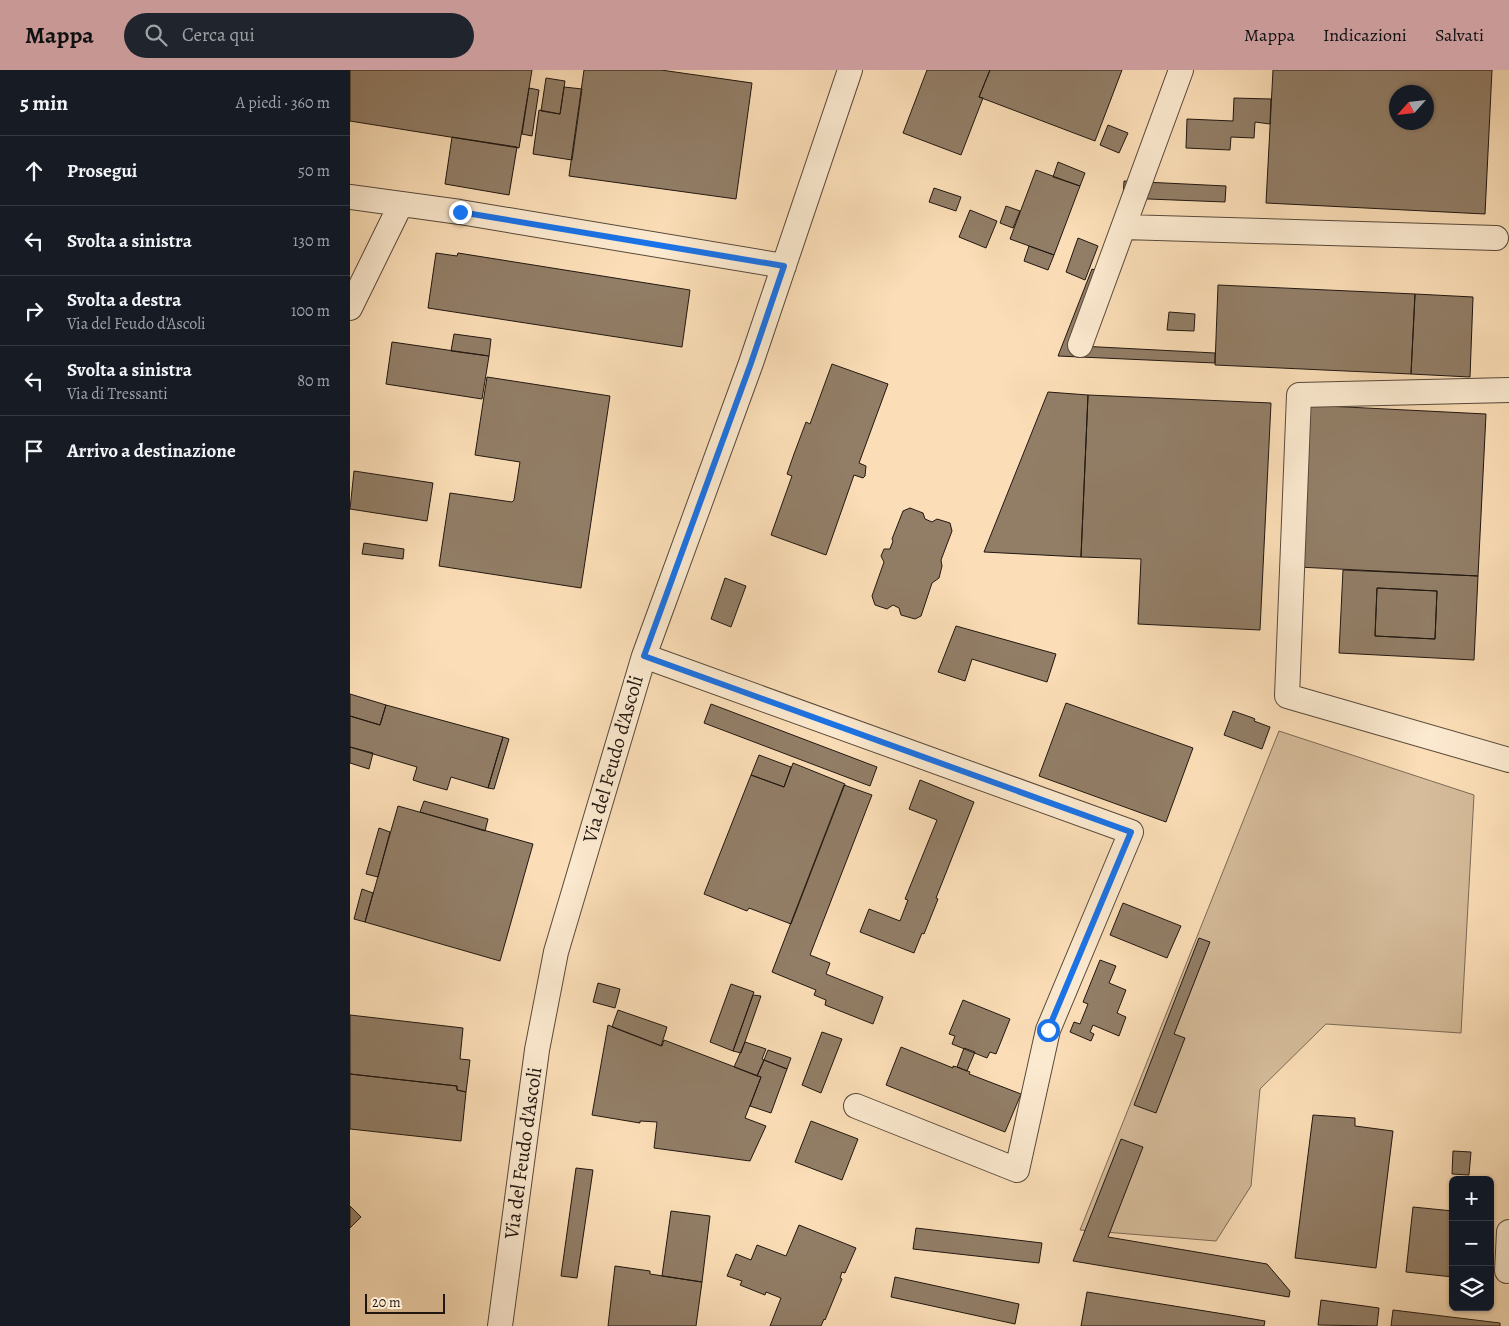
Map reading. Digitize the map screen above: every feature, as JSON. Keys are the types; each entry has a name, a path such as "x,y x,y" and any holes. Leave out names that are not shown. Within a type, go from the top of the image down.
{"street":[{"name":"Via del Feudo d'Ascoli","path":"500,1326 537,1050 556,952 644,656 751,363 850,70"},
{"path":"1080,345 1181,70"},
{"path":"350,197 460,212 784,266"},
{"path":"350,308 401,204"},
{"path":"1124,227 1496,238"},
{"path":"1509,390 1299,395 1287,696 1509,760"},
{"path":"644,656 1131,832 1048,1030 1017,1170 856,1106"},
{"path":"1507,1271 1509,1232"}],"shaded area":[{"path":"1279,731 1474,795 1461,1033 1326,1024 1260,1089 1251,1186 1216,1241 1080,1230"}],"building":[{"path":"350,70 532,70 519,148 350,121"},
{"path":"584,70 661,70 752,83 736,199 569,176"},
{"path":"927,70 990,70 979,97 983,98 961,155 903,133"},
{"path":"990,70 1122,70 1095,141 979,97"},
{"path":"1273,70 1492,70 1485,214 1266,203"},
{"path":"546,78 565,81 560,114 541,111"},
{"path":"564,87 582,89 572,160 533,154 539,110 560,114"},
{"path":"529,88 539,90 532,136 522,134"},
{"path":"1234,98 1271,99 1270,124 1255,122 1254,138 1231,137 1230,150 1186,148 1187,119 1233,121"},
{"path":"1108,125 1128,133 1119,153 1100,145"},
{"path":"452,137 517,147 509,195 445,184"},
{"path":"1058,162 1085,173 1080,186 1053,177"},
{"path":"1036,170 1080,186 1054,255 1010,239"},
{"path":"1124,181 1226,186 1225,202 1123,198"},
{"path":"934,188 961,197 956,211 929,202"},
{"path":"1006,206 1020,211 1013,228 1000,223"},
{"path":"970,210 997,221 986,248 959,237"},
{"path":"1078,238 1098,246 1085,280 1066,272"},
{"path":"1029,246 1054,255 1048,270 1024,261"},
{"path":"436,253 457,256 458,253 690,290 682,347 428,308"},
{"path":"1092,269 1107,274 1080,346 1215,353 1215,363 1058,356"},
{"path":"1218,285 1415,294 1411,374 1215,365"},
{"path":"1415,294 1473,297 1470,377 1411,374"},
{"path":"1169,312 1195,314 1194,331 1167,330"},
{"path":"454,334 491,339 489,356 451,351"},
{"path":"392,342 489,356 482,399 386,384"},
{"path":"832,364 888,384 859,463 866,466 865,476 863,478 854,475 826,555 771,535 792,476 787,474 794,454 806,422 810,424"},
{"path":"487,377 610,396 581,588 439,566 450,493 512,502 514,500 520,462 475,455"},
{"path":"1048,392 1088,395 1081,557 984,552"},
{"path":"1088,395 1271,403 1260,630 1138,624 1141,559 1081,557"},
{"path":"1306,405 1486,414 1478,576 1298,567"},
{"path":"354,471 433,483 427,521 350,509"},
{"path":"910,508 923,513 925,519 932,522 937,519 950,523 952,531 941,560 942,566 939,578 932,583 921,616 915,619 901,615 899,608 893,605 887,609 875,605 872,596 884,562 881,556 884,549 890,549 903,511"},
{"path":"364,543 404,549 403,559 362,554"},
{"path":"1343,570 1478,576 1474,660 1339,653","holes":["1377,588 1437,591 1435,639 1375,636"]},
{"path":"725,578 746,586 731,627 711,619"},
{"path":"1377,588 1437,591 1435,639 1375,636"},
{"path":"956,626 1056,654 1047,682 972,659 965,681 938,672"},
{"path":"350,694 386,705 380,725 350,716"},
{"path":"1066,703 1193,748 1166,822 1039,776"},
{"path":"711,704 877,767 870,786 704,723"},
{"path":"386,705 503,737 488,788 451,777 447,790 422,783 413,780 417,767 350,747 350,716 380,725"},
{"path":"1233,711 1253,718 1255,719 1254,721 1270,727 1262,749 1224,735"},
{"path":"503,737 509,739 494,789 488,788"},
{"path":"350,747 373,753 369,769 350,763"},
{"path":"759,755 791,767 784,787 751,775"},
{"path":"793,763 845,784 791,924 749,908 747,911 704,894 751,775 784,787"},
{"path":"920,780 974,802 936,898 938,899 914,953 860,932 869,909 900,921 908,900 905,899 937,820 909,809"},
{"path":"844,785 872,795 810,955 830,963 826,974 883,997 873,1024 825,1005 826,1000 814,995 816,990 772,972"},
{"path":"424,801 488,819 485,831 420,812"},
{"path":"398,806 533,844 500,961 365,922"},
{"path":"379,828 390,832 378,877 366,874"},
{"path":"362,889 373,893 365,922 354,919"},
{"path":"1123,903 1181,926 1167,958 1110,935"},
{"path":"1199,938 1210,942 1174,1034 1185,1038 1156,1113 1134,1105"},
{"path":"1100,960 1116,966 1109,983 1126,990 1117,1013 1126,1017 1119,1036 1093,1025 1090,1032 1094,1034 1091,1041 1070,1032 1074,1022 1080,1024 1088,1004 1083,1002"},
{"path":"598,983 620,989 615,1008 593,1002"},
{"path":"731,984 754,992 733,1051 710,1042"},
{"path":"753,995 761,996 741,1053 733,1051"},
{"path":"963,1000 1010,1019 996,1054 990,1052 987,1058 952,1044 955,1036 949,1034"},
{"path":"618,1010 667,1027 661,1046 612,1027"},
{"path":"350,1015 463,1028 460,1059 470,1060 466,1092 457,1090 457,1086 350,1074"},
{"path":"608,1025 662,1046 664,1040 761,1077 745,1118 766,1126 750,1161 654,1148 657,1122 640,1121 640,1123 592,1115"},
{"path":"822,1032 842,1039 821,1093 802,1085"},
{"path":"745,1042 766,1049 762,1059 764,1060 757,1076 734,1067"},
{"path":"901,1047 953,1068 953,1066 970,1072 969,1074 1021,1094 1005,1132 886,1085"},
{"path":"964,1048 975,1052 967,1071 957,1067"},
{"path":"768,1050 791,1058 787,1069 764,1060"},
{"path":"764,1060 787,1069 771,1113 750,1106 761,1077 757,1076"},
{"path":"350,1074 457,1086 457,1090 466,1092 461,1141 350,1129"},
{"path":"1313,1115 1355,1118 1355,1126 1393,1131 1376,1268 1295,1258"},
{"path":"811,1121 858,1139 842,1180 795,1162"},
{"path":"1121,1139 1143,1147 1108,1237 1267,1264 1290,1291 1289,1297 1073,1261"},
{"path":"1453,1151 1471,1152 1469,1175 1452,1174"},
{"path":"576,1168 593,1170 577,1278 561,1276"},
{"path":"350,1206 361,1217 350,1228"},
{"path":"1413,1207 1449,1211 1449,1277 1406,1272"},
{"path":"671,1211 710,1216 702,1282 662,1276"},
{"path":"799,1225 856,1248 845,1273 842,1272 840,1278 842,1279 821,1326 770,1326 781,1298 766,1292 765,1295 740,1285 742,1281 727,1276 736,1254 751,1260 757,1245 786,1256"},
{"path":"916,1228 1042,1243 1039,1263 913,1249"},
{"path":"615,1266 650,1271 650,1274 702,1282 696,1326 608,1326"},
{"path":"895,1277 1019,1304 1015,1324 891,1297"},
{"path":"1087,1292 1265,1321 1264,1326 1081,1326"},
{"path":"1321,1300 1379,1308 1377,1326 1318,1325"},
{"path":"1393,1310 1500,1323 1500,1326 1391,1326"}],"route":[{"path":"460,212 784,266 751,363 644,656 1131,832 1048,1030"}]}
